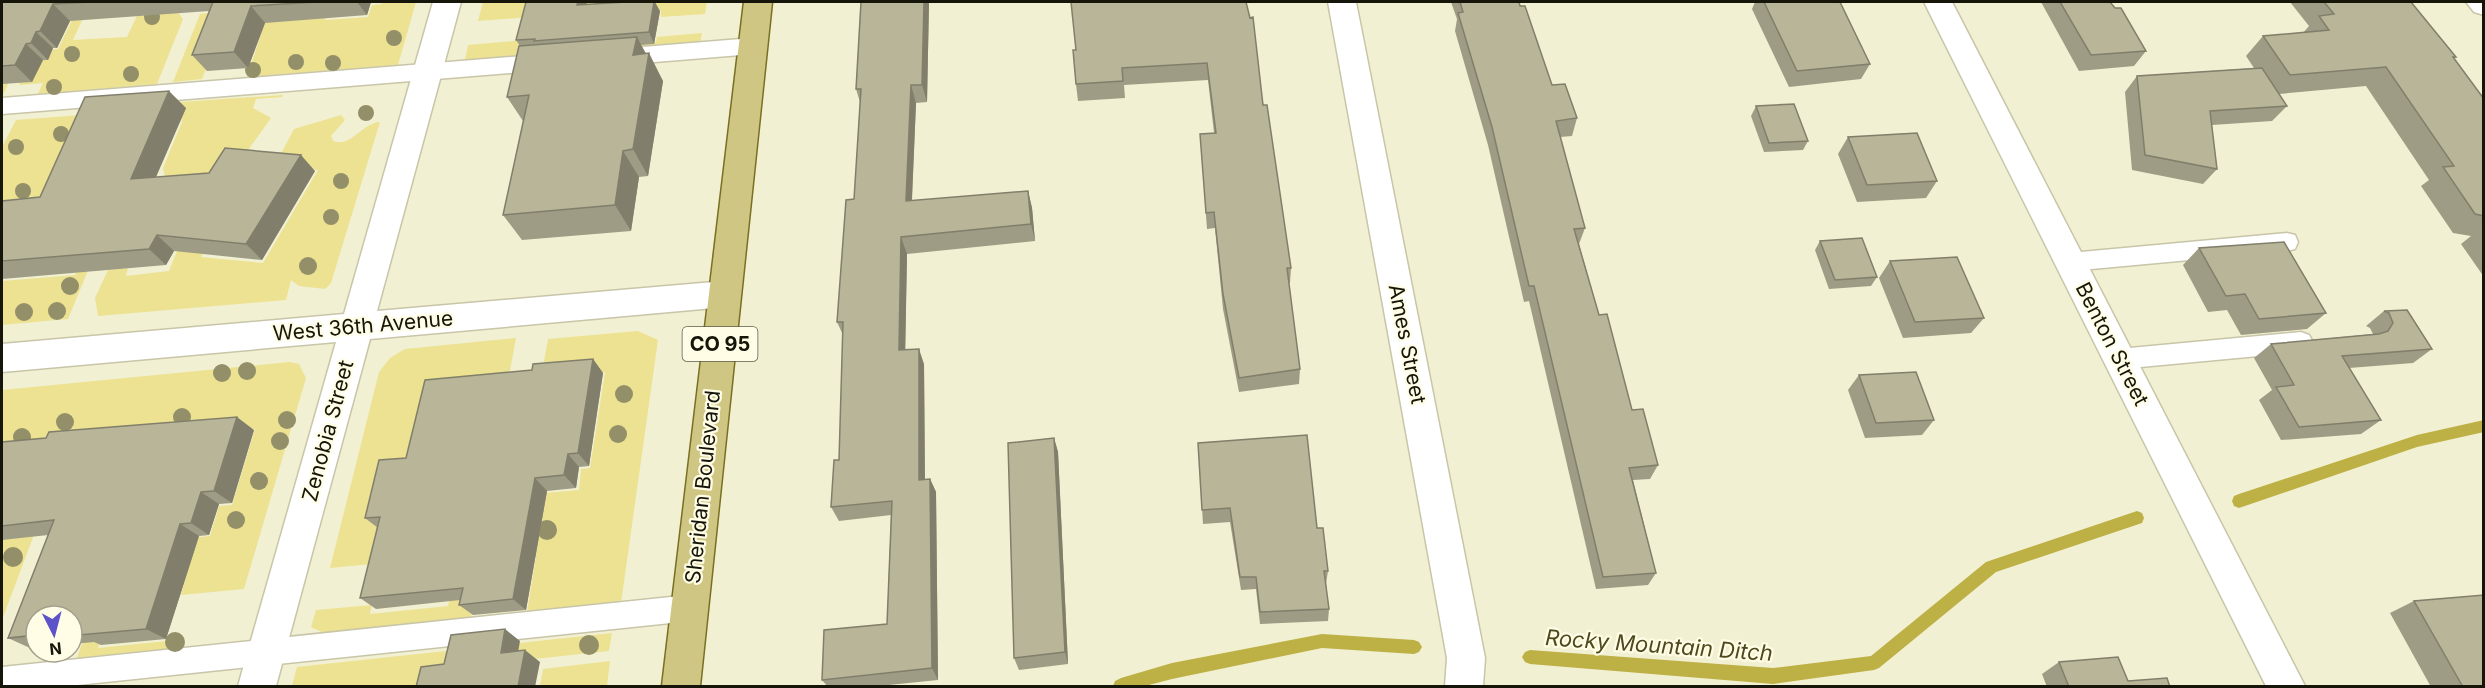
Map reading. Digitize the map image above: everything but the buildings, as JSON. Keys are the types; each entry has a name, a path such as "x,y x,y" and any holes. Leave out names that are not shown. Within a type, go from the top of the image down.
{"main road":[{"name":"Sheridan Boulevard","path":"681,687 758,2"}],"street":[{"name":"Zenobia Street","path":"257,687 447,2"},
{"name":"Ames Street","path":"1342,2 1466,658 1464,687"},
{"name":"Benton Street","path":"1938,2 2286,687"},
{"path":"2480,2 2484,5"},
{"name":"West 36th Avenue","path":"2,358 725,294"}],"lane":[{"path":"599,58 753,46"},
{"path":"2,106 564,61"},
{"path":"2070,262 2287,242"},
{"path":"2119,359 2326,339"},
{"path":"2,680 690,608"}],"shaded area":[{"path":"170,2 183,19 157,84 38,94 43,83 19,85 28,66 16,67 2,97 2,41 12,52 58,49 74,16 84,16 73,40 127,37 142,5"},
{"path":"213,2 328,8 325,20 368,17 372,5 383,2 416,2 398,65 247,77 261,34 218,38 202,79 173,82 200,14 208,13"},
{"path":"483,2 580,2 529,17 478,21"},
{"path":"583,2 707,2 705,14 661,17 661,10 612,14 607,46 656,42 657,37 702,33 700,45 464,64 468,45 524,40"},
{"path":"283,95 282,97 256,99 253,108 271,118 233,171 168,191 163,168 182,122 180,102"},
{"path":"94,114 155,166 161,190 2,252 2,147 16,120"},
{"path":"341,115 345,120 331,136 333,141 345,141 368,126 380,122 331,283 325,289 299,286 291,280 286,300 98,316 95,298 108,270 128,268 126,276 169,271 181,241 208,244 201,257 263,263 318,170 275,165 294,129"},
{"path":"106,227 68,319 2,325 2,281 75,275 95,228"},
{"path":"638,331 658,340 621,603 527,612 536,557 482,562 471,618 324,633 311,627 316,610 372,605 370,614 448,606 462,540 532,494 579,490 581,469 590,468 605,372 541,378 548,339"},
{"path":"516,338 508,381 417,468 390,470 376,533 389,532 382,563 330,568 379,372 390,358 405,349"},
{"path":"290,362 299,364 306,378 244,589 181,595 186,576 147,580 116,593 98,648 177,640 175,648 84,657 84,638 108,568 152,542 210,536 219,506 232,505 255,429 68,444 2,620 2,390"},
{"path":"612,633 609,651 432,670 429,686 292,686 297,667"},
{"path":"610,661 607,686 540,686 543,669"}],"waterway":[{"name":"Rocky Mountain Ditch","path":"2239,501 2417,441 2484,426"},
{"name":"Rocky Mountain Ditch","path":"1530,657 1773,676 1874,663 1991,567 2137,518"},
{"name":"Rocky Mountain Ditch","path":"1121,686 1172,671 1322,641 1414,647"}]}
